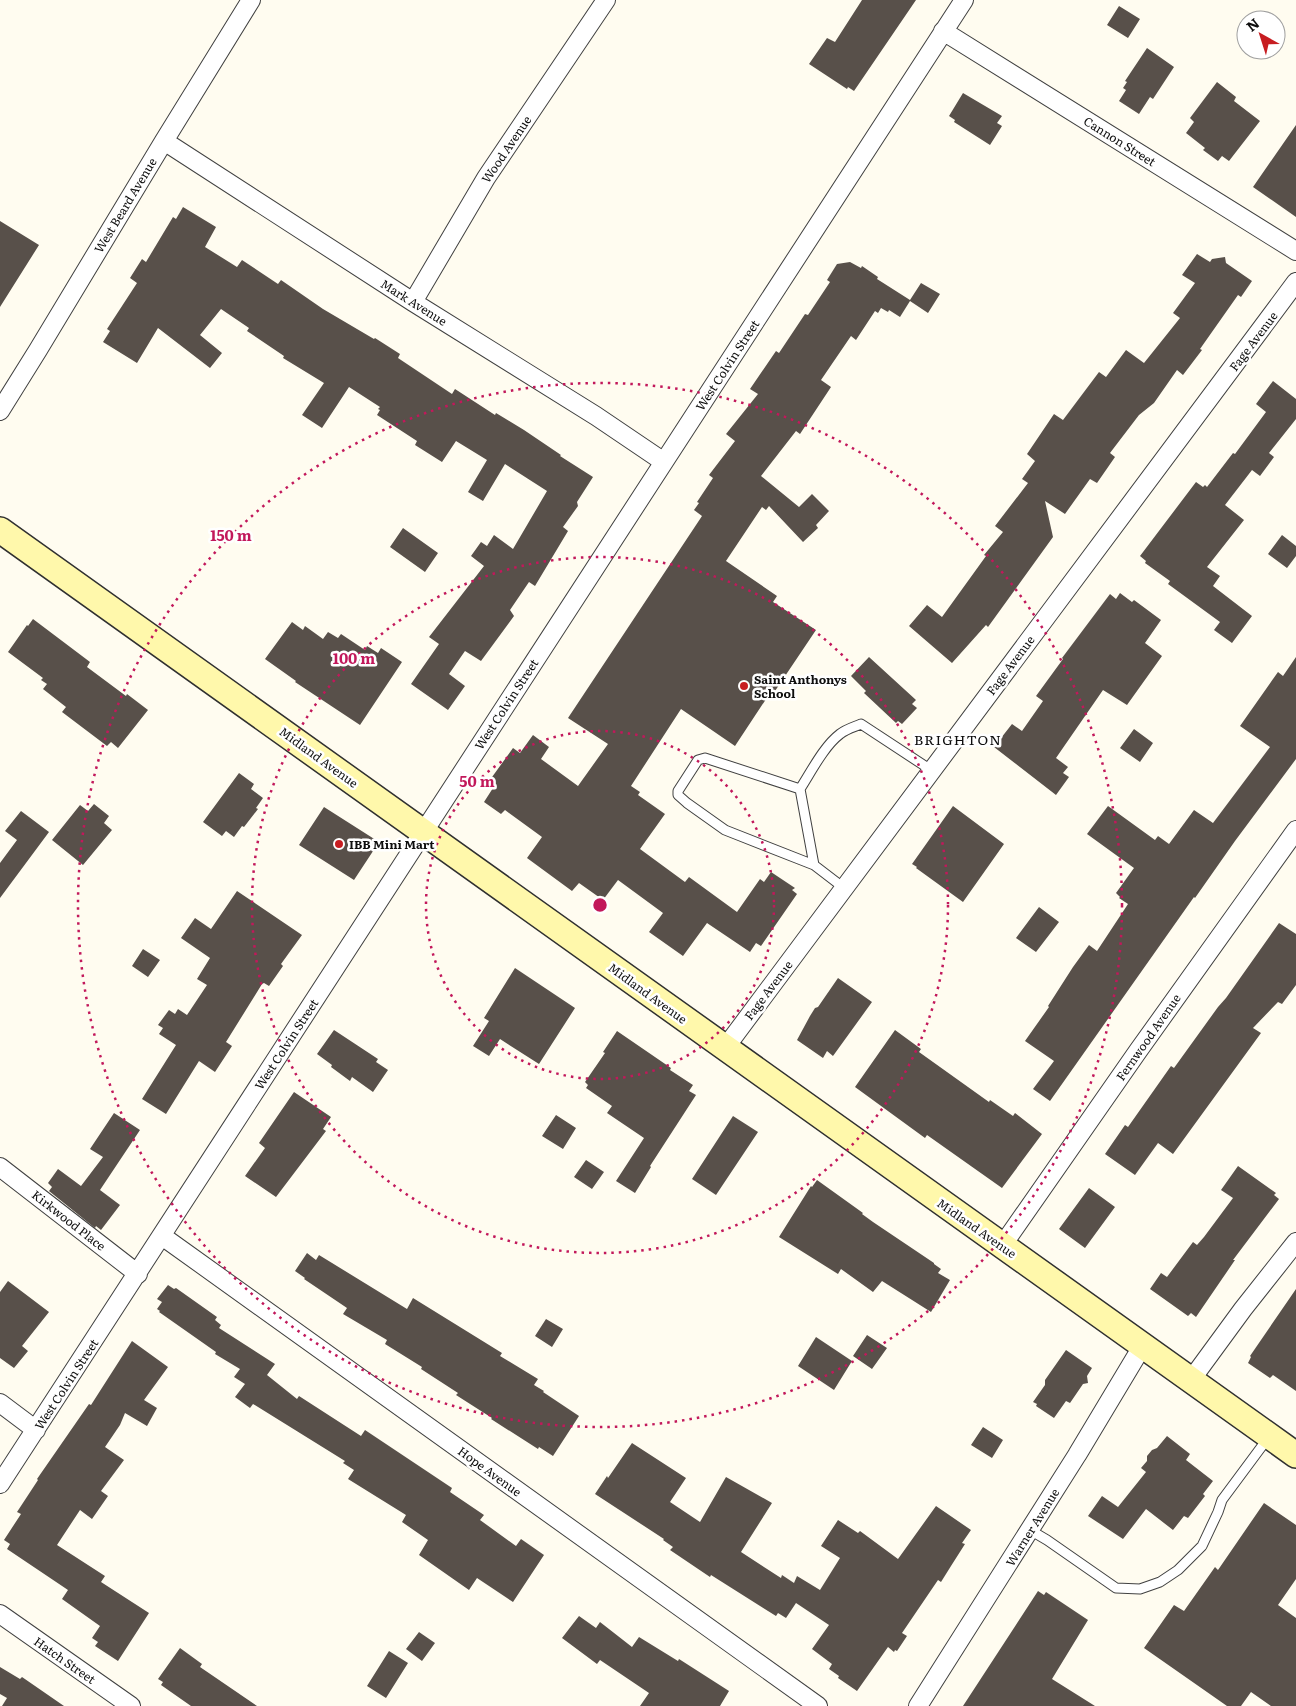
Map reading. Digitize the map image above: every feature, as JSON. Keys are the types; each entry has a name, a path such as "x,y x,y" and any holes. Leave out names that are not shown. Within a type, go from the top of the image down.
{"street":[{"name":"West Beard Avenue","path":"0,411 251,0"},
{"name":"Wood Avenue","path":"413,302 486,178 606,0"},
{"name":"West Colvin Street","path":"0,1484 964,0"},
{"name":"Cannon Street","path":"943,31 1296,250"},
{"name":"Mark Avenue","path":"164,141 413,302 596,416 664,462"},
{"name":"Fage Avenue","path":"725,1048 1296,282"},
{"name":"Midland Avenue","path":"1,533 424,832 1296,1455"},
{"name":"Fernwood Avenue","path":"1002,1246 1296,830"},
{"name":"Kirkwood Place","path":"0,1167 138,1274"},
{"name":"Hope Avenue","path":"162,1236 818,1706"},
{"path":"1191,1380 1243,1309 1296,1242"},
{"name":"Warner Avenue","path":"918,1706 1077,1455 1143,1345"},
{"path":"0,1403 36,1430"},
{"name":"Hatch Street","path":"0,1614 130,1706"}],"lane":[{"path":"814,865 800,789 834,739 848,729 861,724 932,770"},
{"path":"800,789 705,758 698,760 678,791 678,795 726,830 814,865 844,888"},
{"path":"1030,1530 1048,1540 1116,1588 1140,1589 1160,1582 1178,1570 1202,1546 1222,1500 1270,1436"}],"building":[{"path":"862,0 916,0 854,91 848,87 847,89 809,64 827,38 835,42"},
{"path":"1119,6 1140,19 1128,38 1107,25"},
{"path":"1147,48 1174,67 1153,99 1150,97 1139,114 1119,101 1126,90 1123,88 1127,82 1125,81"},
{"path":"1217,82 1236,97 1234,101 1260,121 1229,161 1222,156 1218,161 1203,150 1205,148 1186,133 1194,122 1190,118"},
{"path":"963,93 1002,116 997,123 1002,126 990,145 954,122 955,120 949,116"},
{"path":"1296,125 1296,217 1253,187"},
{"path":"183,207 216,227 205,247 237,267 242,260 278,284 281,280 323,309 400,354 398,358 452,394 455,389 495,415 496,413 593,477 577,502 578,506 563,527 568,531 535,586 529,582 510,610 514,616 481,661 465,651 449,674 465,686 448,710 411,684 439,644 429,637 484,566 471,556 481,542 487,546 494,535 513,549 547,491 505,464 483,501 468,492 487,460 456,441 442,462 415,445 417,441 377,415 380,407 349,387 322,428 302,415 324,383 283,358 284,356 247,331 249,328 221,309 200,335 222,353 210,368 158,328 137,363 103,342 110,331 107,329 137,283 130,278 142,259 146,262 173,217 176,219"},
{"path":"0,221 39,245 0,307"},
{"path":"1197,254 1210,262 1212,259 1225,257 1226,263 1252,281 1241,297 1238,295 1183,375 1177,370 1154,403 1139,415 1110,453 1115,457 1097,483 1090,479 1065,514 1045,501 1053,537 988,627 986,625 952,663 909,626 927,605 942,617 986,556 984,555 1003,532 995,526 1028,483 1022,479 1035,461 1027,454 1054,414 1063,420 1099,372 1106,377 1126,350 1144,363 1180,318 1173,313 1195,283 1182,275"},
{"path":"850,262 861,268 862,266 878,277 877,279 910,300 921,283 940,294 928,313 910,301 900,317 889,310 888,312 881,308 878,313 875,311 856,340 851,336 821,380 831,387 800,434 796,431 761,476 799,507 812,494 829,511 816,525 818,528 803,542 769,506 766,510 762,507 726,561 777,596 773,602 816,630 775,691 772,690 735,746 681,709 631,786 640,792 638,795 665,814 640,849 685,882 689,877 737,912 760,879 764,882 771,872 795,888 792,890 797,894 761,946 756,943 750,952 707,923 683,956 649,932 663,913 618,880 603,900 579,883 572,891 527,858 542,837 505,810 501,814 484,802 493,788 487,784 513,748 520,753 533,735 549,747 541,759 578,786 608,744 568,718 702,516 694,510 699,503 697,502 713,478 709,475 735,441 726,434 758,394 750,389 776,351 779,353 805,314 808,315 830,282 827,280 837,264"},
{"path":"1273,381 1296,399 1296,419 1269,453 1274,457 1260,476 1252,470 1225,505 1244,520 1207,567 1220,576 1213,586 1252,616 1232,643 1214,630 1220,622 1168,584 1170,581 1145,563 1146,561 1140,556 1196,482 1203,487 1205,485 1207,487 1233,453 1235,454 1266,412 1256,404"},
{"path":"403,528 438,553 425,572 390,547"},
{"path":"1282,535 1296,546 1296,556 1287,568 1268,554"},
{"path":"1120,593 1132,602 1134,600 1161,620 1145,643 1162,656 1127,705 1103,690 1056,758 1068,767 1063,773 1069,777 1056,795 994,747 1012,724 1022,731 1043,701 1036,696 1062,658 1110,594 1116,599"},
{"path":"33,619 90,662 87,667 148,710 118,748 111,742 107,746 62,712 66,707 43,689 47,684 41,680 43,678 8,652"},
{"path":"292,622 303,630 305,626 323,639 328,632 338,638 341,634 365,650 367,646 378,653 381,648 402,662 360,725 295,682 265,659"},
{"path":"869,657 916,700 912,704 917,708 902,724 898,721 896,723 864,693 866,691 851,676"},
{"path":"1296,657 1296,759 1194,897 1050,1101 1033,1089 1054,1061 1025,1041 1089,945 1097,951 1128,904 1119,898 1116,893 1134,868 1087,834 1108,806 1155,840 1158,836 1169,844 1194,810 1213,823 1270,747 1240,726 1278,672 1283,676"},
{"path":"1134,729 1153,743 1140,762 1120,748"},
{"path":"239,773 254,784 251,789 263,798 256,808 258,809 234,837 226,831 222,836 203,822"},
{"path":"94,804 109,816 104,823 112,830 83,865 52,840 80,805 88,811"},
{"path":"953,806 1004,844 963,902 912,864"},
{"name":"IBB Mini Mart","path":"324,807 379,842 354,880 299,845"},
{"path":"21,811 49,832 0,898 0,863 17,840 5,831"},
{"path":"237,891 302,935 281,964 283,966 269,986 264,983 262,984 226,1042 232,1046 215,1072 199,1061 166,1114 142,1099 176,1045 159,1034 163,1028 158,1025 169,1010 175,1014 178,1009 187,1015 207,985 197,979 210,958 181,938 195,918 211,929"},
{"path":"1039,907 1059,922 1036,952 1016,938"},
{"path":"1279,923 1296,934 1296,985 1282,1004 1278,1002 1253,1028 1261,1033 1173,1154 1158,1143 1135,1175 1105,1154 1125,1125 1128,1127 1171,1066 1174,1068"},
{"path":"143,949 160,960 148,977 132,966"},
{"path":"515,968 575,1008 539,1064 500,1039 489,1056 473,1046 489,1021 484,1018"},
{"path":"838,978 872,1002 833,1056 827,1051 823,1058 797,1040 815,1008 818,1007"},
{"path":"334,1030 378,1059 376,1062 388,1070 373,1092 352,1077 350,1081 317,1054"},
{"path":"895,1030 921,1049 919,1052 989,1102 990,1100 1013,1116 1015,1113 1042,1134 1002,1188 927,1135 925,1138 855,1087"},
{"path":"617,1031 693,1085 689,1091 696,1095 650,1166 635,1193 616,1181 644,1138 607,1113 612,1106 586,1088 588,1085 585,1082 605,1053 603,1052"},
{"path":"294,1092 331,1117 323,1129 326,1131 276,1197 245,1176 265,1148 259,1143"},
{"path":"114,1113 140,1130 100,1190 120,1205 101,1230 96,1226 95,1228 49,1191 52,1187 48,1183 58,1169 81,1186 103,1157 90,1149"},
{"path":"556,1115 576,1128 563,1149 542,1136"},
{"path":"733,1116 758,1132 716,1195 692,1179"},
{"path":"586,1160 604,1172 592,1189 574,1177"},
{"path":"1238,1166 1276,1193 1274,1195 1279,1199 1233,1260 1235,1260 1196,1317 1191,1313 1188,1316 1150,1289 1161,1273 1167,1277 1193,1242 1197,1245 1233,1198 1221,1190"},
{"path":"817,1180 941,1269 938,1273 950,1280 931,1312 882,1281 873,1292 841,1269 838,1274 779,1237 811,1186"},
{"path":"1089,1188 1115,1207 1085,1248 1059,1229"},
{"path":"307,1253 316,1260 319,1255 407,1309 413,1298 502,1353 500,1356 538,1379 534,1385 579,1416 553,1456 539,1447 538,1449 491,1419 456,1395 458,1393 421,1369 422,1367 385,1344 387,1340 343,1314 347,1308 295,1271"},
{"path":"8,1281 49,1312 22,1346 28,1351 14,1368 0,1358 0,1292"},
{"path":"168,1285 174,1289 176,1288 217,1317 215,1320 221,1325 219,1328 275,1364 267,1375 297,1399 299,1396 361,1436 365,1430 452,1488 450,1492 484,1515 480,1520 516,1546 521,1539 544,1555 513,1602 477,1578 469,1590 419,1555 428,1540 402,1522 406,1515 348,1479 354,1470 343,1463 345,1461 253,1404 250,1408 235,1397 245,1384 234,1377 240,1369 215,1354 216,1352 157,1309 162,1302 157,1299"},
{"path":"1296,1289 1296,1391 1273,1375 1270,1378 1248,1363 1250,1356"},
{"path":"546,1319 563,1329 552,1347 535,1336"},
{"path":"867,1335 887,1348 872,1369 853,1356"},
{"path":"816,1337 852,1361 834,1390 798,1366"},
{"path":"132,1341 168,1367 144,1400 157,1408 147,1426 125,1413 120,1425 105,1447 124,1460 101,1491 108,1496 92,1519 80,1510 57,1545 105,1576 101,1582 149,1613 118,1661 95,1646 98,1642 92,1638 100,1626 62,1599 68,1590 7,1549 10,1544 4,1540 21,1514 17,1512 37,1479 89,1404 91,1405"},
{"path":"1066,1350 1092,1368 1087,1376 1088,1383 1083,1384 1070,1403 1066,1401 1054,1418 1033,1402 1045,1385 1045,1380"},
{"path":"983,1427 1003,1440 992,1458 971,1445"},
{"path":"1167,1436 1190,1454 1186,1460 1213,1481 1203,1494 1205,1496 1188,1518 1184,1516 1173,1530 1146,1509 1123,1539 1088,1516 1102,1496 1118,1507 1146,1472 1141,1468 1147,1461 1147,1456"},
{"path":"632,1443 686,1478 670,1502 700,1522 726,1477 772,1503 741,1552 781,1578 782,1575 794,1583 797,1576 820,1590 840,1558 821,1546 838,1520 858,1533 860,1531 898,1559 936,1506 971,1530 962,1543 965,1544 941,1582 938,1580 902,1633 907,1636 897,1651 895,1650 894,1652 888,1647 857,1691 838,1678 839,1676 829,1669 832,1664 812,1649 829,1625 796,1603 786,1618 778,1613 776,1616 711,1575 710,1577 670,1550 673,1547 664,1539 595,1494"},
{"path":"1264,1503 1296,1525 1296,1579 1278,1605 1296,1618 1296,1706 1271,1706 1251,1692 1241,1706 1227,1706 1144,1648 1174,1605 1184,1611 1215,1567 1218,1570"},
{"path":"1038,1591 1044,1595 1046,1592 1088,1620 1052,1679 1095,1706 963,1706"},
{"path":"579,1616 596,1628 600,1622 632,1647 639,1637 678,1661 679,1659 729,1691 720,1706 640,1706 649,1693 600,1660 597,1664 562,1638"},
{"path":"419,1632 435,1643 422,1661 406,1649"},
{"path":"180,1648 202,1664 200,1667 257,1706 191,1706 161,1685 163,1682 158,1679"},
{"path":"389,1651 408,1663 386,1698 367,1686"},
{"path":"0,1667 20,1679 22,1677 64,1706 2,1706 7,1698 0,1694"}],"place":[{"name":"Saint Anthonys School","path":"744,686"},
{"name":"IBB Mini Mart","path":"339,844"}],"district":[{"name":"BRIGHTON","path":"958,739"}]}
